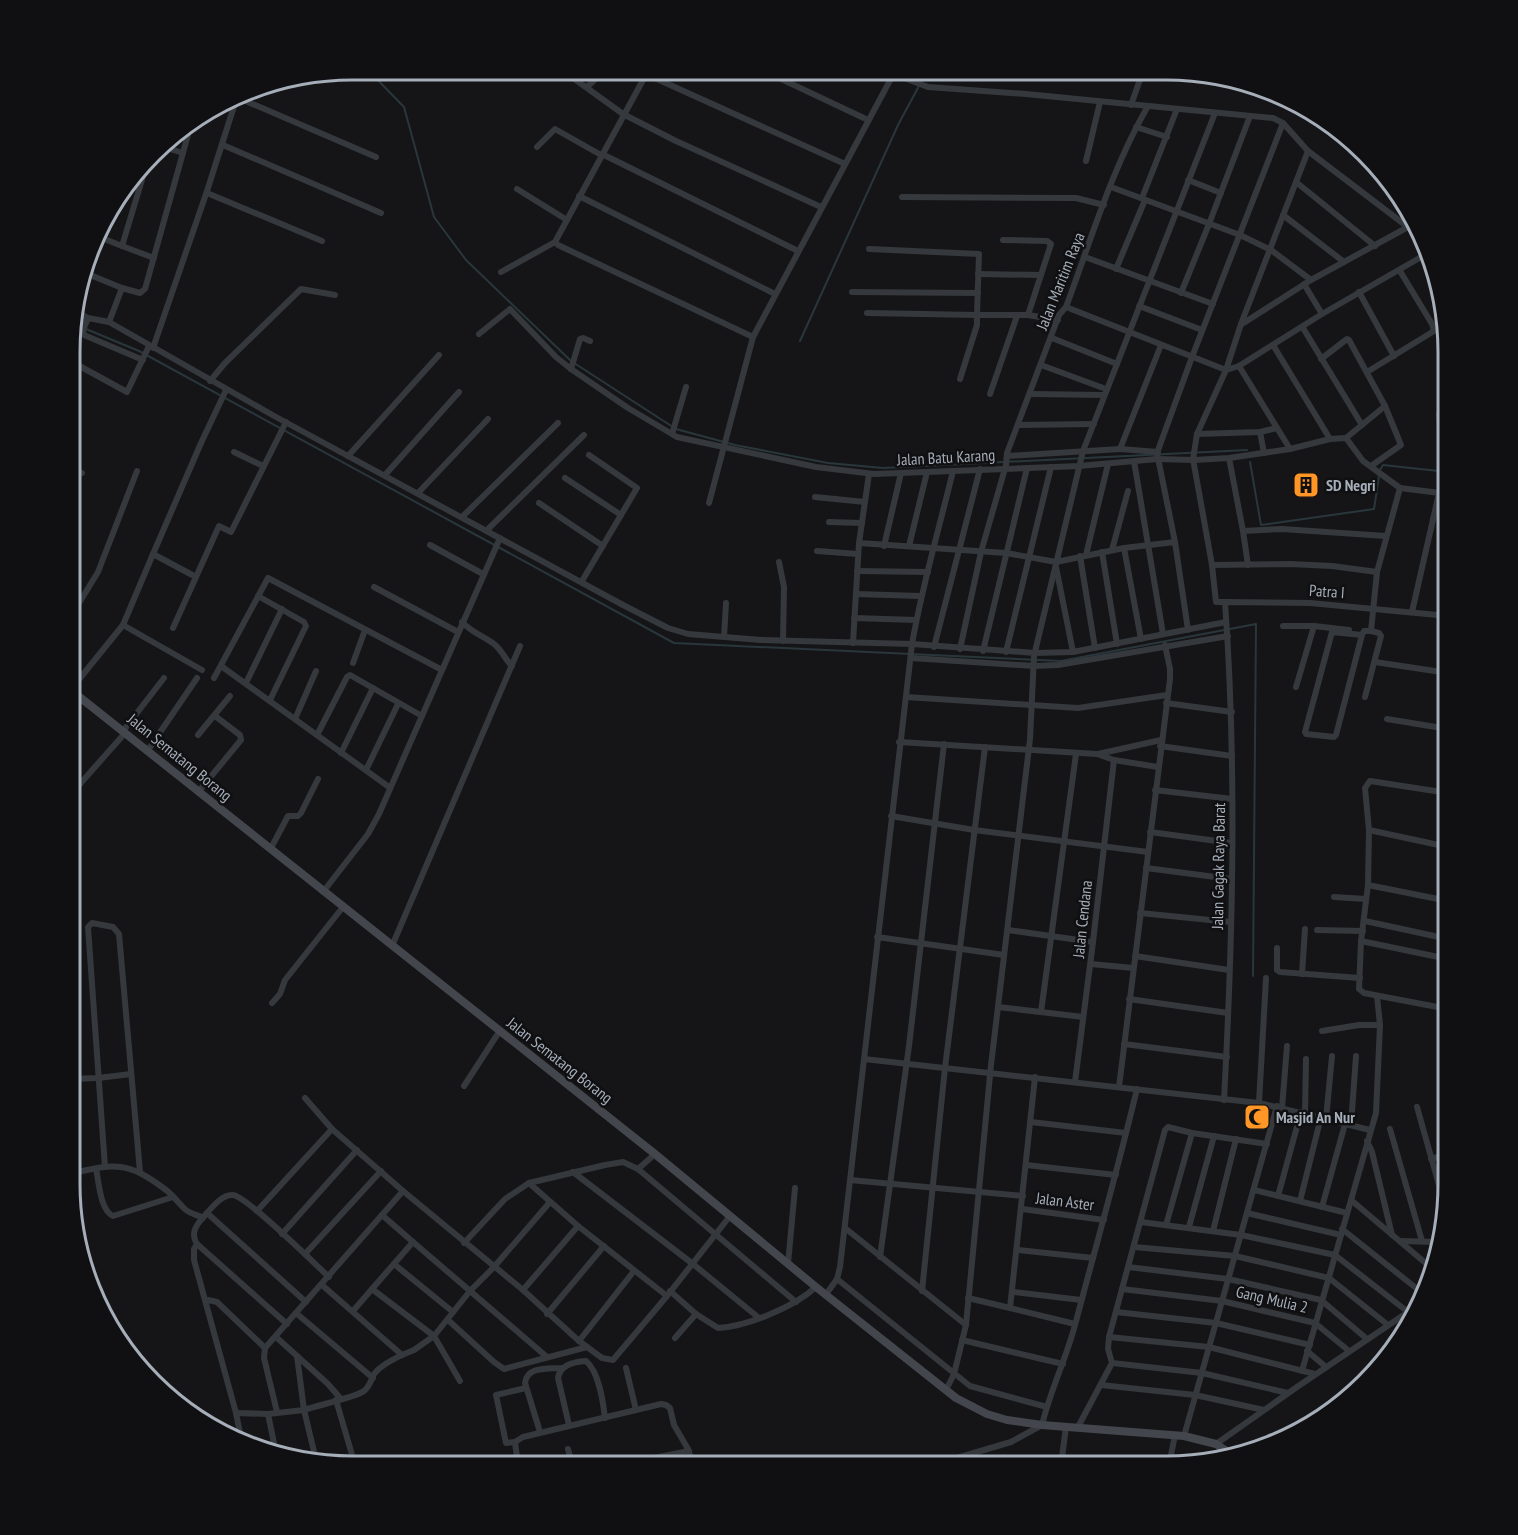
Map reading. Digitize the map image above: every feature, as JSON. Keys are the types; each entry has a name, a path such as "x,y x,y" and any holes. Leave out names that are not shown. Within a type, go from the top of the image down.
{"street":[{"path":"577,80 623,114 676,141 822,207"},
{"path":"587,87 594,80"},
{"path":"501,272 555,242 623,114 645,80"},
{"path":"659,80 845,164"},
{"path":"783,80 868,120"},
{"path":"710,503 753,337 890,80"},
{"path":"906,80 922,86 1273,118 1283,123 1308,151 1408,227 1304,284 1241,324"},
{"path":"1131,105 1140,80"},
{"path":"245,101 376,157"},
{"path":"1086,161 1100,102"},
{"path":"80,366 127,392 147,353 207,192 234,106"},
{"name":"Jalan Maritim Raya","path":"960,649 981,552 1018,425 1111,187 1136,127 1148,106"},
{"path":"1116,269 1177,109"},
{"path":"946,1390 954,1374 966,1325 990,1072 1028,748 1034,659 1081,458 1175,211 1215,113"},
{"path":"1181,293 1250,116"},
{"path":"1188,630 1175,543 1157,455 1202,330 1283,123"},
{"path":"1136,127 1167,137"},
{"path":"537,147 555,129 601,155 798,251"},
{"path":"91,275 122,288 143,292 187,135"},
{"path":"223,145 381,213"},
{"path":"170,149 183,153"},
{"path":"911,657 1034,659 1227,623 1225,602 1216,602 1212,565 1193,459 1194,450 1197,434 1226,370 1241,324 1308,151"},
{"path":"122,246 142,178"},
{"path":"1188,180 1221,193"},
{"path":"1296,182 1375,246"},
{"path":"1111,187 1240,235 1271,249 1311,280"},
{"path":"517,189 567,220"},
{"path":"207,192 322,242"},
{"path":"579,196 775,294"},
{"path":"902,197 1076,198 1104,205"},
{"path":"1283,216 1344,262"},
{"path":"104,239 154,258"},
{"path":"1003,240 1047,241 1051,244 1028,315"},
{"path":"555,242 753,337"},
{"path":"869,249 979,254 976,328 960,379"},
{"path":"1085,257 1213,304"},
{"path":"1066,307 1226,370 1239,366 1322,314 1422,257"},
{"path":"1367,372 1428,335 1434,329 1400,271"},
{"path":"978,274 1040,275"},
{"path":"1304,284 1322,314"},
{"path":"109,322 122,288"},
{"path":"210,381 225,363 301,289 335,295"},
{"path":"852,292 978,293"},
{"path":"1359,292 1394,356"},
{"path":"1139,306 1202,330"},
{"name":"Jalan Batu Karang","path":"479,334 508,309 511,309 556,357 573,364 628,408 674,431 725,446 816,467 869,474 980,470 1006,462 1027,468 1051,467 1081,458 1108,464 1157,455 1193,459 1229,458 1346,438"},
{"path":"867,313 1028,315 1058,320"},
{"path":"82,316 87,320 109,322 147,353"},
{"path":"990,394 1017,316"},
{"path":"87,320 83,330 85,335 147,353 210,381 284,425 462,516 487,530 499,540 582,581 668,628 688,634 1006,652 1058,665 1227,634"},
{"path":"1303,328 1362,425"},
{"path":"573,364 581,338 590,341"},
{"path":"1052,338 1117,364"},
{"path":"1321,359 1347,339 1349,340 1385,406 1401,445 1372,467"},
{"path":"1120,449 1161,345"},
{"path":"1273,345 1330,439"},
{"path":"348,456 439,355"},
{"path":"1041,365 1105,392"},
{"path":"1239,366 1290,449"},
{"path":"674,431 686,387"},
{"path":"80,680 123,625 225,392"},
{"path":"385,475 459,392"},
{"path":"1029,394 1105,392"},
{"path":"1385,406 1346,438 1356,454 1400,488 1438,493"},
{"path":"418,493 488,419"},
{"path":"462,516 558,423"},
{"path":"1018,425 1094,424"},
{"path":"173,628 219,526 231,532 284,425"},
{"path":"1197,434 1260,432 1277,428"},
{"path":"1260,432 1264,453"},
{"path":"487,530 584,435"},
{"path":"1006,462 1081,458 1120,449 1157,455"},
{"path":"234,452 263,466"},
{"path":"582,581 637,488 589,455"},
{"path":"1229,458 1244,531 1248,566"},
{"path":"1134,461 1163,634"},
{"path":"1095,648 1083,555 1108,464"},
{"path":"1006,652 1051,467"},
{"path":"982,651 1027,468"},
{"path":"934,647 980,470"},
{"path":"80,602 98,572 137,471"},
{"path":"827,1293 837,1279 845,1228 899,742 916,620 953,471"},
{"path":"909,546 927,472"},
{"path":"884,546 901,473"},
{"path":"853,643 859,543 869,474"},
{"path":"565,478 621,515"},
{"path":"1366,632 1332,632 1306,734 1334,737 1336,735 1366,632 1377,572 1400,488"},
{"path":"1112,550 1128,491"},
{"path":"815,497 865,502"},
{"path":"1412,612 1438,497"},
{"path":"539,503 603,546"},
{"path":"829,522 862,523"},
{"path":"1244,531 1282,529 1386,536"},
{"path":"323,891 368,834 379,814 499,540"},
{"path":"859,543 1006,553 1056,563 1112,550 1175,543"},
{"path":"430,545 483,574"},
{"path":"1124,548 1141,639"},
{"path":"817,551 858,554"},
{"path":"1102,552 1117,644"},
{"path":"153,554 196,578"},
{"path":"779,562 784,587 783,641"},
{"path":"1056,563 1073,652"},
{"path":"1212,565 1290,564 1332,566 1377,572"},
{"path":"857,571 928,572"},
{"path":"214,678 268,578 442,670"},
{"path":"375,587 458,632"},
{"path":"856,594 921,596"},
{"path":"258,596 304,622 306,626 270,700"},
{"name":"Patra I","path":"1225,602 1310,603 1438,615"},
{"path":"724,637 726,603"},
{"path":"246,683 282,609"},
{"path":"854,618 916,620"},
{"path":"462,622 469,630 493,643 512,666"},
{"name":"Jalan Gagak Raya Barat","path":"1224,1100 1232,843 1232,712 1227,623"},
{"path":"123,625 202,670"},
{"path":"1283,626 1314,626 1379,633 1381,636 1365,697"},
{"path":"1296,687 1314,626"},
{"path":"352,663 365,630"},
{"path":"1119,1087 1170,669 1165,645"},
{"path":"392,946 520,646"},
{"path":"1375,662 1438,671"},
{"path":"221,666 389,787"},
{"path":"295,718 316,670"},
{"path":"316,735 348,675 422,716"},
{"path":"80,783 124,732 164,678"},
{"path":"148,750 197,678"},
{"path":"341,753 373,688"},
{"path":"906,697 1083,708 1167,695"},
{"name":"Jalan Sematang Borang","path":"80,696 271,848 323,891 341,910 392,946 728,1219 788,1264 815,1288 827,1293 967,1405 987,1414 1042,1425 1179,1435 1216,1444 1224,1449"},
{"path":"198,735 230,696"},
{"path":"1166,703 1232,712"},
{"path":"366,770 398,704"},
{"path":"199,791 241,740 240,735 214,716"},
{"path":"1387,719 1438,727"},
{"path":"899,742 1028,748 1076,754 1097,754 1161,743 1232,756"},
{"path":"880,1257 907,1063 944,744"},
{"path":"922,1291 945,1068 985,747"},
{"path":"1041,1012 1076,754"},
{"path":"1097,754 1114,760 1158,766"},
{"name":"Jalan Cendana","path":"1075,1082 1094,942 1114,760"},
{"path":"271,848 288,816 298,816 301,813 318,779"},
{"path":"1438,791 1370,781 1365,788 1369,830 1368,885 1361,941 1359,989 1377,996 1438,1008"},
{"path":"1155,790 1232,799"},
{"path":"891,816 974,830 1148,852"},
{"path":"1369,830 1438,845"},
{"path":"1150,832 1232,843"},
{"path":"1146,868 1231,879"},
{"path":"1368,885 1438,899"},
{"path":"1334,897 1366,899"},
{"path":"272,1003 280,994 285,980 341,910"},
{"path":"1140,913 1230,922"},
{"path":"1365,921 1438,937"},
{"path":"105,1167 88,927 92,923 113,927 119,934 140,1172"},
{"path":"1302,975 1305,929"},
{"path":"1008,930 1094,942"},
{"path":"1317,930 1363,931"},
{"path":"877,937 1004,955"},
{"path":"1361,941 1438,957"},
{"path":"1277,948 1278,971 1302,975 1360,978"},
{"path":"1135,956 1229,970"},
{"path":"1090,964 1133,968"},
{"path":"1259,1103 1266,978"},
{"path":"1302,1371 1370,1130 1377,1113 1380,1025 1377,996"},
{"path":"1129,999 1228,1013"},
{"path":"998,1007 1083,1017"},
{"path":"1322,1031 1359,1025 1380,1025"},
{"path":"464,1086 499,1032"},
{"path":"1124,1044 1227,1057"},
{"path":"1172,1456 1202,1373 1279,1107 1287,1046"},
{"path":"1300,1201 1323,1118 1332,1056"},
{"path":"1322,1207 1348,1124 1356,1056"},
{"path":"864,1059 1259,1103 1370,1130"},
{"path":"1278,1196 1303,1113 1306,1059"},
{"path":"80,1079 131,1074"},
{"path":"1011,1308 1035,1077"},
{"path":"964,1456 1011,1442 1042,1425 1075,1324 1137,1089"},
{"path":"304,1098 332,1129 403,1191 602,1358 613,1360 728,1219"},
{"path":"1418,1107 1438,1186"},
{"path":"1030,1122 1126,1133"},
{"path":"1078,1427 1112,1363 1108,1348 1109,1337 1165,1130 1168,1127 1192,1133 1267,1144"},
{"path":"257,1211 332,1129"},
{"path":"1390,1129 1422,1241"},
{"path":"1166,1226 1192,1133"},
{"path":"1189,1227 1214,1136"},
{"path":"1213,1231 1236,1139"},
{"path":"1368,1141 1393,1236"},
{"path":"282,1234 357,1150"},
{"path":"640,1168 652,1157"},
{"path":"1431,1159 1438,1157"},
{"path":"464,1243 505,1199 529,1183 623,1162 640,1168 796,1302"},
{"path":"80,1172 121,1166 140,1172 173,1197 187,1211 205,1216 306,1302"},
{"path":"1026,1166 1116,1175"},
{"path":"96,1169 105,1209 110,1216 173,1197"},
{"path":"305,1254 381,1171"},
{"path":"573,1172 759,1318"},
{"path":"850,1180 1023,1196"},
{"path":"529,1183 634,1271 718,1328 759,1318 796,1302 815,1288"},
{"path":"788,1264 795,1188"},
{"path":"1254,1190 1347,1213"},
{"path":"277,1412 264,1358 266,1348 403,1191"},
{"path":"287,1324 197,1245 193,1233 205,1216 225,1197 233,1195 257,1211 329,1277"},
{"path":"1351,1200 1426,1264"},
{"path":"236,1413 268,1414 304,1410 364,1391 383,1365 414,1350 434,1336 470,1291 494,1267 550,1202"},
{"name":"Jalan Aster","path":"1022,1209 1104,1220"},
{"path":"1247,1214 1342,1232 1417,1289"},
{"path":"382,1215 548,1358"},
{"path":"1141,1222 1241,1235 1335,1255 1407,1311"},
{"path":"523,1290 578,1226"},
{"path":"845,1228 966,1325"},
{"path":"1400,1241 1432,1242"},
{"path":"353,1311 412,1242"},
{"path":"197,1245 194,1249 194,1260 240,1432"},
{"path":"547,1314 604,1246"},
{"path":"1134,1247 1235,1256 1329,1278 1389,1325"},
{"path":"1018,1250 1093,1258"},
{"path":"394,1264 453,1312"},
{"path":"1128,1267 1228,1279 1321,1300 1367,1339"},
{"path":"579,1341 634,1271"},
{"path":"837,1279 970,1386 1047,1407"},
{"path":"321,1285 402,1355"},
{"path":"372,1289 434,1336 460,1381"},
{"name":"Gang Mulia 2","path":"1122,1289 1222,1301 1315,1323"},
{"path":"1014,1292 1081,1300"},
{"path":"968,1298 1075,1324"},
{"path":"206,1302 208,1300 217,1302 266,1348"},
{"path":"1116,1312 1216,1323 1309,1348 1326,1367"},
{"path":"296,1313 373,1378"},
{"path":"675,1338 696,1314"},
{"path":"1216,1444 1405,1314"},
{"path":"448,1320 504,1369 587,1347"},
{"path":"1315,1323 1349,1351"},
{"path":"1109,1337 1209,1347 1315,1374"},
{"path":"276,1338 328,1384 338,1399 353,1456"},
{"path":"962,1340 1063,1364"},
{"path":"297,1356 304,1410 314,1453"},
{"path":"540,1432 526,1388 526,1377 530,1372 562,1368 576,1362 589,1363 600,1390 605,1418"},
{"path":"1112,1363 1202,1373 1288,1393"},
{"path":"562,1368 558,1378 569,1425"},
{"path":"626,1368 636,1410"},
{"path":"1101,1385 1195,1395 1264,1410"},
{"path":"526,1388 496,1395 506,1443 569,1425 666,1405 670,1408 674,1425 690,1456"},
{"path":"268,1414 274,1444"},
{"path":"1062,1456 1066,1427"},
{"path":"515,1442 517,1456"},
{"path":"568,1449 570,1456"},
{"path":"664,1456 689,1451"}],"waterway":[{"path":"378,80 404,107 434,217 466,260 571,361 676,429 735,445 828,463 883,468 1247,450"},
{"path":"800,341 898,125 922,80"},
{"path":"81,327 139,351 674,643 1061,661 1256,624 1253,976"},
{"path":"1250,462 1261,525 1374,509 1379,476"},
{"path":"1380,470 1383,465 1438,471"}],"place":[{"name":"SD Negri","path":"1306,485"},
{"name":"Masjid An Nur","path":"1257,1117"}]}
